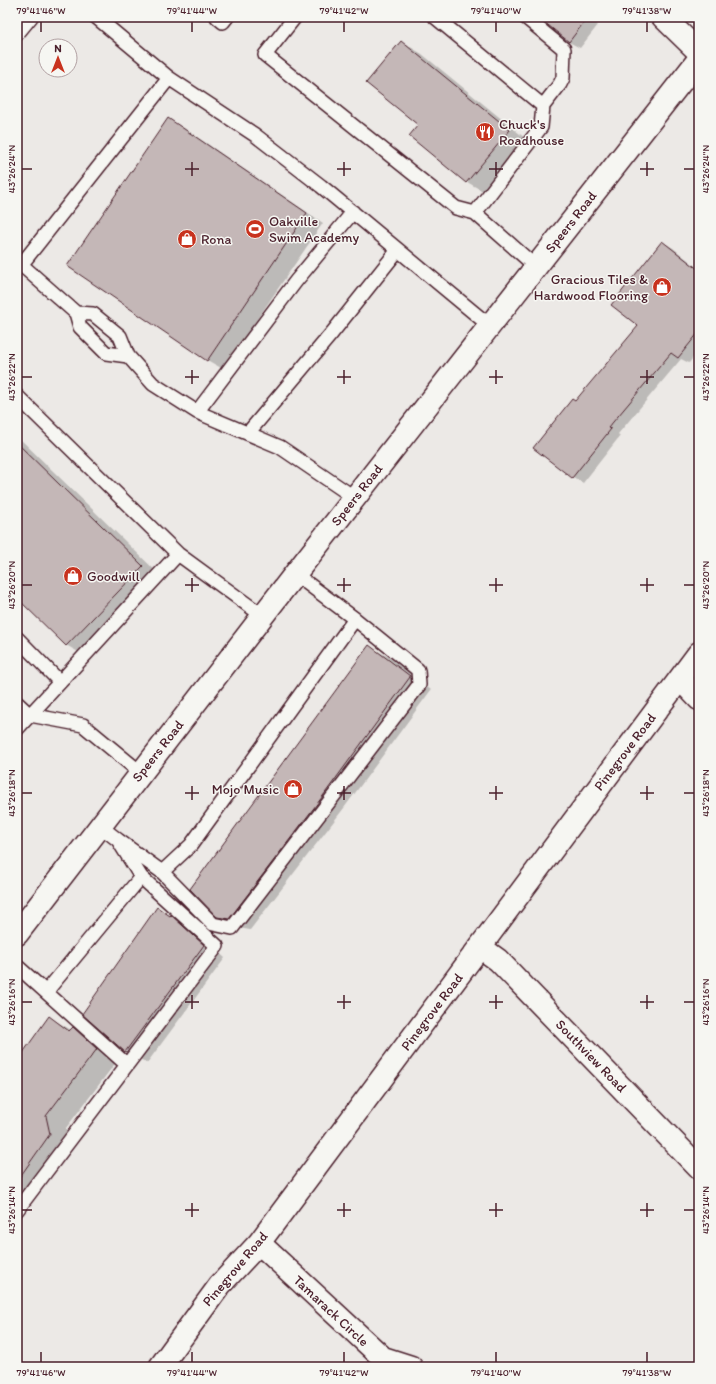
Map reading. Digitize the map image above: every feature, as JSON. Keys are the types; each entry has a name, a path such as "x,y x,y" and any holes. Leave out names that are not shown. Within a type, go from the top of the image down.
{"street":[{"path":"663,17 699,52"},
{"name":"Speers Road","path":"17,934 295,574 699,59"},
{"name":"Pinegrove Road","path":"160,1367 220,1285 259,1243 699,653"},
{"path":"680,678 699,699"},
{"name":"Southview Road","path":"480,948 498,960 699,1168"},
{"name":"Tamarack Circle","path":"259,1243 383,1358 411,1367"}],"lane":[{"path":"17,34 31,17"},
{"path":"96,17 169,78 255,135 321,186 490,326"},
{"path":"217,17 224,22 227,17"},
{"path":"295,17 266,55 456,208 475,213 536,267"},
{"path":"435,17 543,106"},
{"path":"475,213 541,127 543,106 563,78 564,49 524,17"},
{"path":"128,356 106,353 80,327 76,313 19,263 169,78"},
{"path":"197,412 296,281 353,212"},
{"path":"248,433 332,333 398,250"},
{"path":"76,313 93,314 120,336 128,356 153,384 197,412 280,447 355,498"},
{"path":"17,396 178,554 263,616"},
{"path":"17,729 178,554"},
{"path":"100,826 162,872 213,924 232,928 419,685 418,670 355,619 295,574"},
{"path":"162,872 191,845 355,619"},
{"path":"17,638 60,682"},
{"path":"17,703 30,715 83,725 141,773"},
{"path":"17,1210 126,1064 217,946 141,877 118,840"},
{"path":"46,992 141,877"},
{"path":"17,966 126,1064"}],"building":[{"path":"538,17 588,17 569,42"},
{"path":"401,41 510,130 466,183 409,136 418,125 366,83"},
{"name":"Rona","path":"168,118 307,213 207,361 67,266"},
{"path":"662,241 699,270 699,332 678,358 671,353 608,428 611,429 572,478 533,448 572,399 575,401 638,326 611,305"},
{"path":"17,443 143,566 66,646 17,598"},
{"path":"369,645 410,677 323,796 229,919 217,917 190,889"},
{"path":"157,907 170,916 171,915 204,945 125,1052 82,1014"},
{"path":"49,1016 69,1031 73,1027 97,1049 46,1116 50,1134 17,1181 17,1061"}],"place":[{"name":"Chuck's Roadhouse","path":"485,132"},
{"name":"Oakville Swim Academy","path":"255,229"},
{"name":"Rona","path":"187,239"},
{"name":"Gracious Tiles & Hardwood Flooring","path":"662,287"},
{"name":"Goodwill","path":"73,576"},
{"name":"Mojo Music","path":"293,789"}]}
